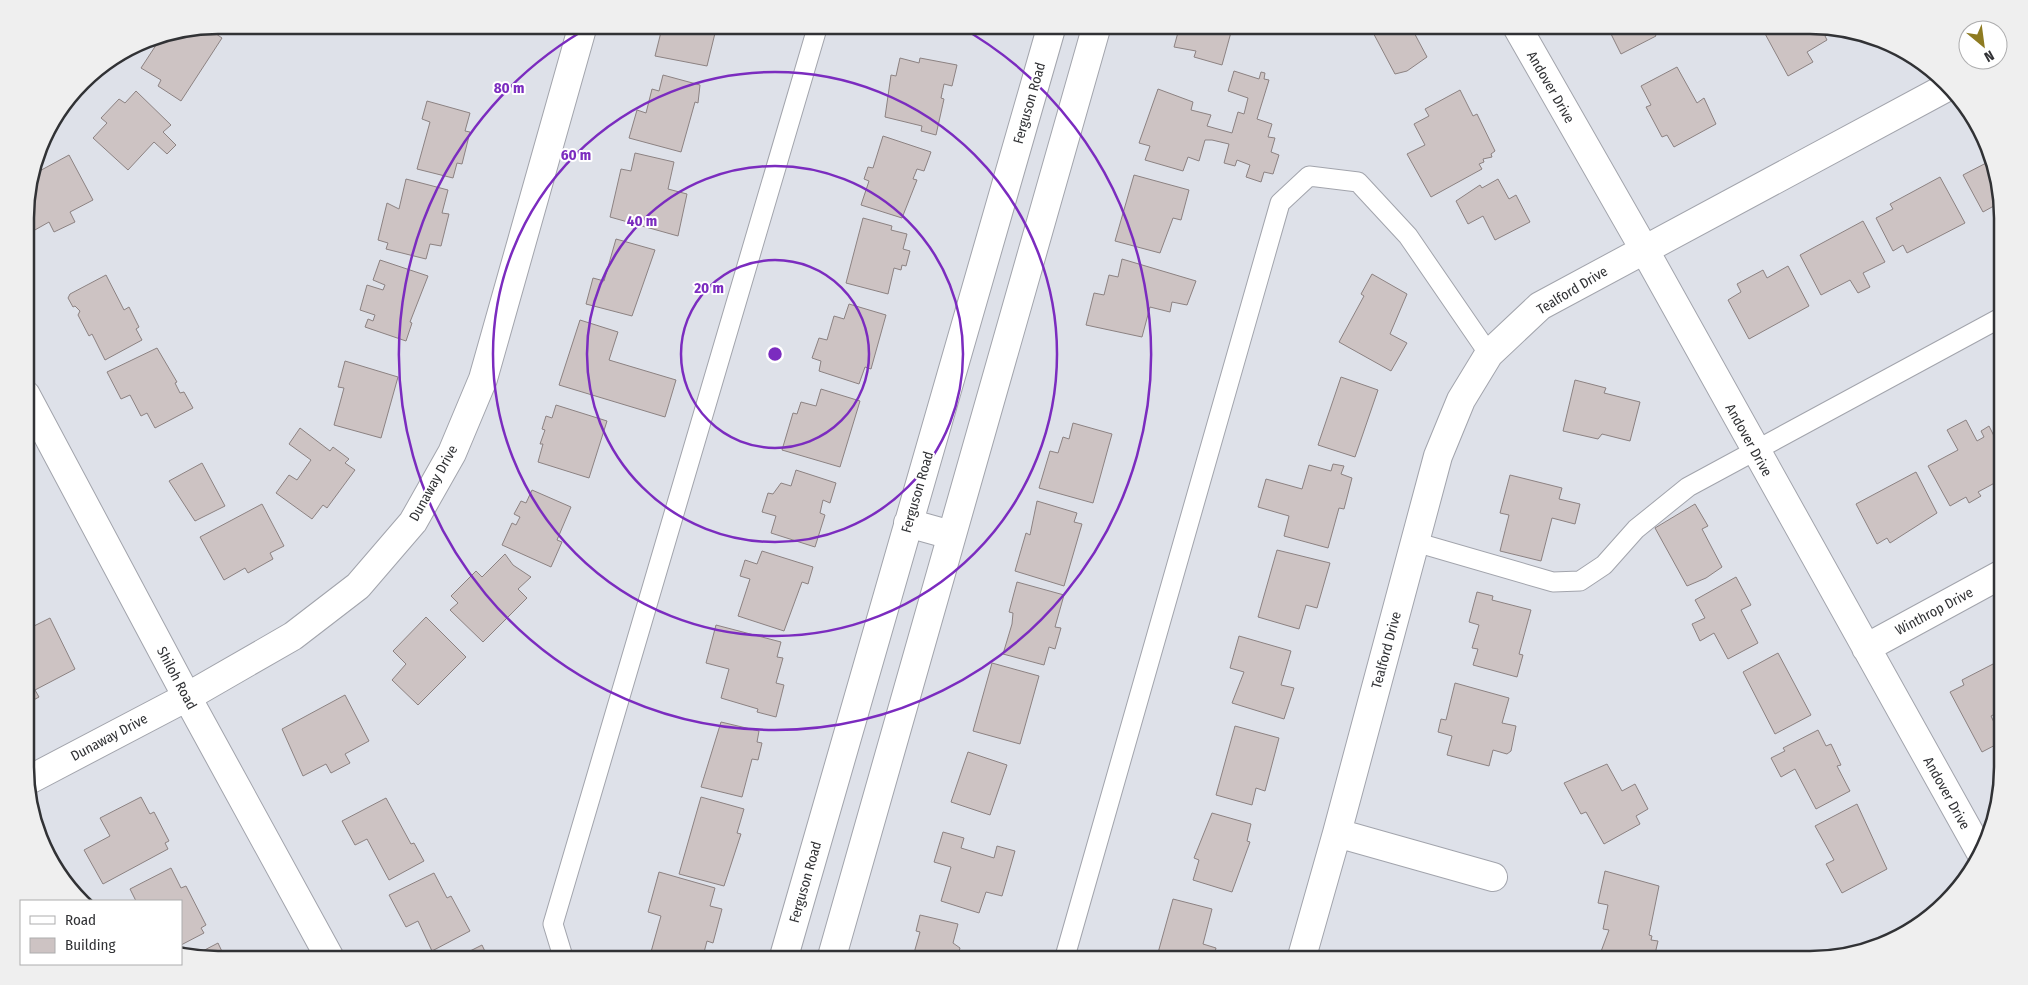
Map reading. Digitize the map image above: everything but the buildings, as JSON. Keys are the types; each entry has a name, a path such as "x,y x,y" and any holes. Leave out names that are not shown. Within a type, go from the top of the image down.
{"street":[{"name":"Dunaway Drive","path":"34,776 187,696 293,636 358,586 413,522 452,453 483,379 580,34"},
{"name":"Ferguson Road","path":"785,951 1049,34"},
{"path":"834,951 1094,34"},
{"name":"Andover Drive","path":"1521,34 1644,249 1866,648 1979,840"},
{"name":"Tealford Drive","path":"1304,951 1438,456 1461,400 1489,354 1540,306 1943,89"},
{"name":"Shiloh Road","path":"34,411 326,951"},
{"path":"908,523 952,536"},
{"name":"Winthrop Drive","path":"1866,648 1994,578"},
{"path":"1337,832 1493,877"}],"lane":[{"path":"561,951 553,924 815,34"},
{"path":"1067,951 1280,203 1309,176 1358,182 1408,236 1489,354"},
{"path":"1415,542 1553,582 1580,581 1604,565 1636,529 1688,486 1994,321"}]}
